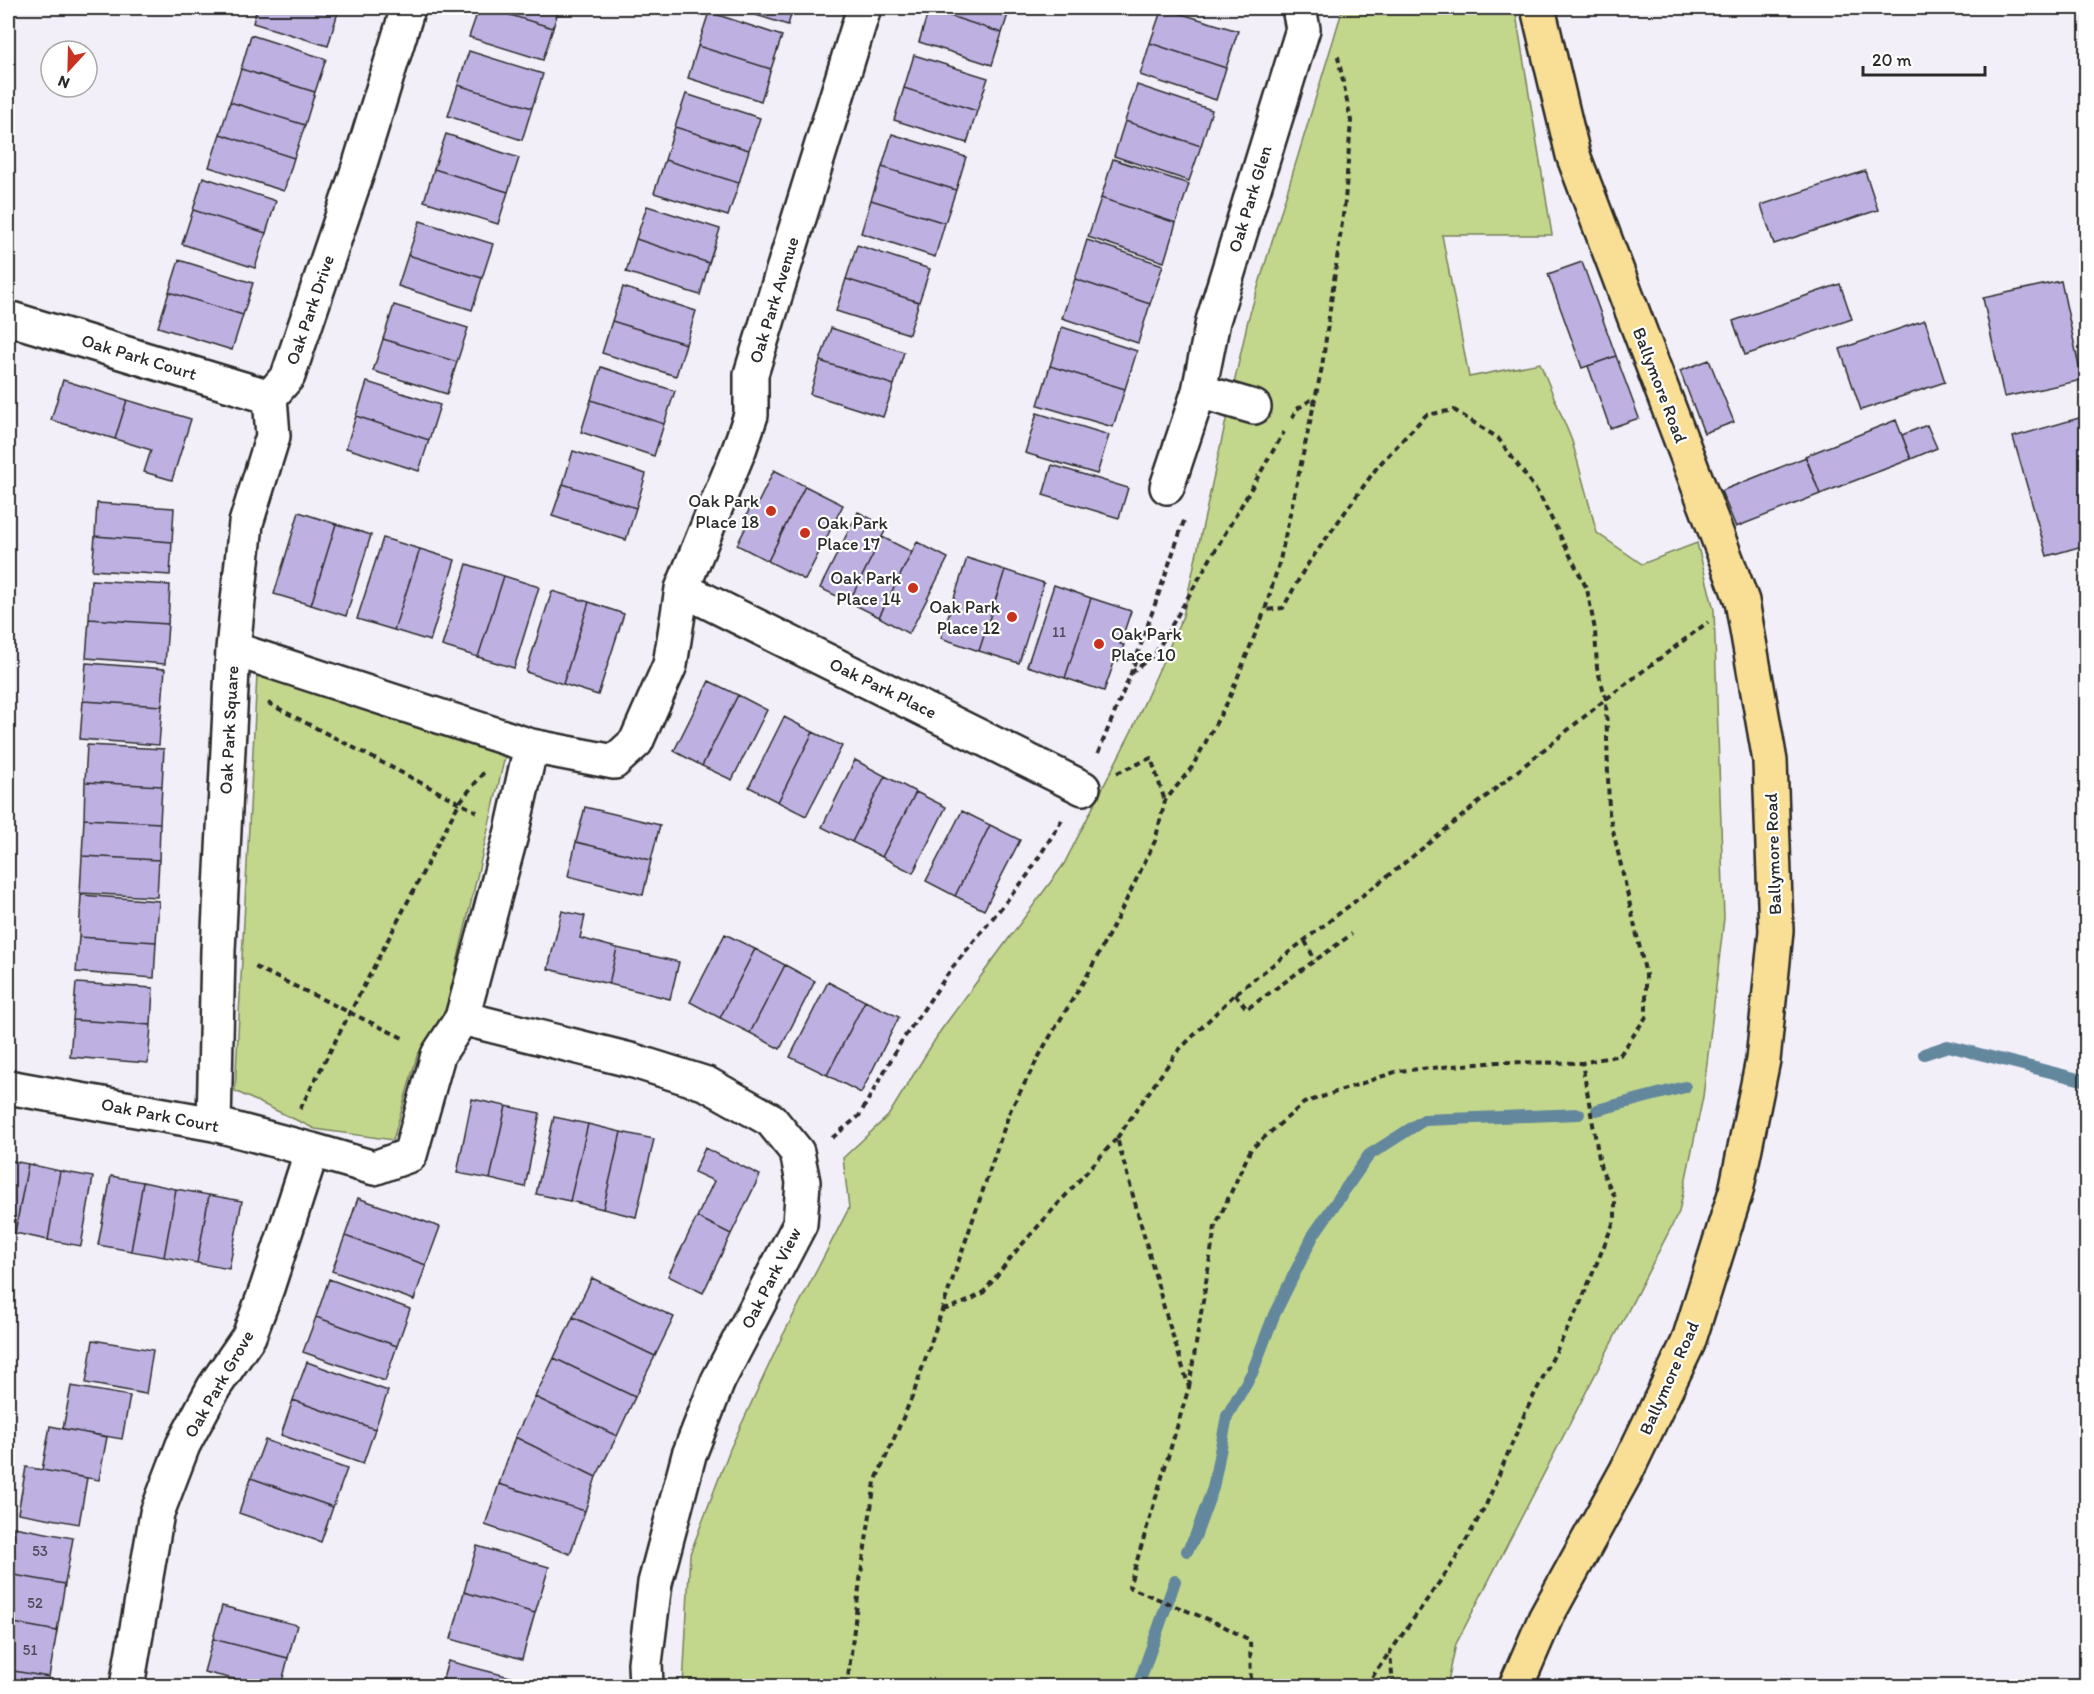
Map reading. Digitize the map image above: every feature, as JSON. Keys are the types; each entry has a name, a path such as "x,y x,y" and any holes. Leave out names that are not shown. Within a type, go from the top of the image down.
{"main road":[{"name":"Ballymore Road","path":"1516,1686 1545,1619 1627,1470 1688,1344 1736,1191 1763,1060 1776,931 1770,761 1742,601 1573,155 1538,8"}],"street":[{"name":"Oak Park Drive","path":"270,397 288,376 358,170 408,8"},
{"name":"Oak Park Avenue","path":"588,758 614,762 636,742 670,665 682,589 751,415 751,374 864,8"},
{"name":"Oak Park Glen","path":"1167,487 1199,391 1213,321 1301,18"},
{"name":"Oak Park Court","path":"8,318 270,397"},
{"path":"1199,391 1254,407"},
{"path":"233,649 246,523 273,436 270,397"},
{"name":"Oak Park Place","path":"682,589 1083,788"},
{"name":"Oak Park Square","path":"214,1124 218,950 233,649 520,743 588,758"},
{"path":"298,1146 374,1168 410,1155 438,1055 462,1018 512,831 520,743"},
{"name":"Oak Park View","path":"462,1018 634,1061 707,1084 771,1120 797,1152 803,1182 800,1224 718,1381 689,1455 655,1583 645,1663 646,1686"},
{"name":"Oak Park Court","path":"8,1087 214,1124 298,1146"},
{"name":"Oak Park Grove","path":"127,1686 157,1513 183,1445 214,1387 249,1336 267,1288 298,1146"}],"path":[{"path":"847,1686 860,1580 876,1482 913,1395 1010,1111 1121,911 1155,841 1165,801 1192,767 1228,701 1265,610 1280,560 1311,422 1313,398 1322,367 1345,201 1351,121 1336,47 1301,18"},
{"path":"1291,420 1297,409 1313,398"},
{"path":"1251,1686 1250,1640 1219,1624 1129,1587 1190,1387 1215,1227 1251,1149 1304,1103 1398,1071 1498,1062 1582,1063 1620,1055 1646,1017 1647,975 1609,813 1606,699 1597,668 1595,630 1587,589 1539,494 1498,438 1454,410 1426,415 1378,466 1305,568 1283,608 1265,610"},
{"path":"1131,673 1155,654 1285,430"},
{"path":"800,1165 860,1116 901,1042 952,968 1027,876 1083,788 1131,673 1192,497 1167,487"},
{"path":"942,1311 982,1293 1017,1250 1118,1138 1176,1052 1235,994 1402,865 1606,699 1707,623 1742,601"},
{"path":"231,684 512,831"},
{"path":"298,1146 349,1012 459,803 520,743"},
{"path":"1083,788 1151,758 1165,801"},
{"path":"1235,994 1247,1009 1352,934"},
{"path":"1305,941 1316,960"},
{"path":"218,950 438,1055"},
{"path":"1366,1686 1455,1560 1486,1505 1525,1413 1580,1304 1615,1220 1615,1197 1601,1169 1582,1063"},
{"path":"1118,1138 1165,1311 1190,1387"},
{"path":"1390,1652 1393,1686"}],"green space":[{"path":"1343,8 1515,8 1552,235 1442,235 1469,377 1540,363 1572,441 1597,533 1642,564 1697,543 1714,610 1724,918 1703,1097 1679,1212 1456,1644 1447,1686 683,1686 690,1554 730,1449 781,1339 849,1208 843,1158 888,1116 941,1030 1064,864 1132,730 1183,616 1248,320"},
{"path":"257,675 506,752 446,1010 417,1056 393,1140 315,1129 235,1091"}],"building":[{"path":"257,8 325,8 338,12 328,46 253,23"},
{"path":"479,8 487,8 553,28 543,60 469,37"},
{"path":"487,8 559,8 553,28"},
{"path":"733,8 793,8 788,25"},
{"path":"929,8 1010,8 1002,33"},
{"path":"1162,8 1238,31 1226,68 1150,43"},
{"path":"929,9 1002,33 992,65 919,42"},
{"path":"709,12 782,36 771,69 698,46"},
{"path":"251,35 326,59 315,92 241,69"},
{"path":"1150,43 1226,68 1216,100 1140,75"},
{"path":"698,46 771,69 761,101 688,78"},
{"path":"469,51 543,74 532,108 458,85"},
{"path":"914,55 988,78 977,111 904,88"},
{"path":"241,69 315,92 305,125 230,102"},
{"path":"458,85 532,108 522,140 448,116"},
{"path":"1137,85 1212,110 1201,146 1125,121"},
{"path":"904,88 977,111 967,143 894,120"},
{"path":"686,94 760,118 749,150 675,127"},
{"path":"230,102 305,125 294,158 220,134"},
{"path":"1125,121 1201,146 1189,181 1114,156"},
{"path":"675,127 749,150 739,183 665,160"},
{"path":"220,134 294,158 284,191 209,167"},
{"path":"446,134 519,158 508,192 434,169"},
{"path":"892,134 966,157 956,190 882,167"},
{"path":"1113,159 1189,184 1176,223 1101,198"},
{"path":"665,160 739,183 728,216 654,193"},
{"path":"882,167 956,190 945,223 871,200"},
{"path":"434,169 508,192 498,224 424,201"},
{"path":"1865,171 1878,210 1774,244 1761,205"},
{"path":"203,177 276,201 266,233 193,210"},
{"path":"1101,198 1176,223 1164,262 1088,237"},
{"path":"871,200 945,223 935,257 861,233"},
{"path":"647,206 720,229 709,263 636,239"},
{"path":"193,210 266,233 255,268 182,244"},
{"path":"420,221 493,244 482,278 408,255"},
{"path":"636,239 709,263 700,295 626,272"},
{"path":"1087,240 1163,265 1150,304 1075,279"},
{"path":"857,245 930,269 919,302 846,279"},
{"path":"408,255 482,278 472,310 398,286"},
{"path":"179,260 253,283 243,315 169,292"},
{"path":"1582,262 1616,356 1582,368 1548,274"},
{"path":"846,279 919,302 909,334 836,311"},
{"path":"1075,279 1150,304 1138,343 1062,318"},
{"path":"2061,281 2082,380 2004,397 1983,298"},
{"path":"1840,284 1852,319 1745,355 1733,321"},
{"path":"623,287 696,311 686,344 612,321"},
{"path":"169,292 243,315 232,350 158,327"},
{"path":"394,305 468,328 457,362 383,339"},
{"path":"1925,320 1945,382 1861,410 1840,349"},
{"path":"612,321 686,344 676,376 602,353"},
{"path":"1062,327 1137,351 1125,389 1050,366"},
{"path":"831,328 904,352 894,385 820,361"},
{"path":"383,339 457,362 447,394 373,371"},
{"path":"1616,356 1639,418 1610,428 1588,366"},
{"path":"1709,360 1734,422 1704,433 1680,371"},
{"path":"820,361 894,385 883,417 810,394"},
{"path":"1050,366 1125,389 1113,427 1038,405"},
{"path":"601,367 675,391 664,424 591,400"},
{"path":"63,380 127,400 115,439 51,420"},
{"path":"367,382 440,405 429,440 356,416"},
{"path":"127,400 191,419 172,480 144,472 151,450 115,439"},
{"path":"591,400 664,424 654,456 581,432"},
{"path":"1037,413 1109,435 1097,474 1025,453"},
{"path":"356,416 429,440 419,471 346,448"},
{"path":"2086,416 2086,545 2047,556 2013,437"},
{"path":"1896,420 1911,459 1820,494 1805,456"},
{"path":"1927,425 1937,448 1911,459 1902,435"},
{"path":"573,451 646,474 636,508 563,484"},
{"path":"1806,457 1820,494 1736,527 1721,491"},
{"path":"1052,465 1128,488 1119,518 1043,495"},
{"name":"Oak Park Place 18","path":"774,470 805,486 768,561 737,545 749,521 745,519 753,501 758,503"},
{"path":"563,484 636,508 626,540 552,516"},
{"name":"Oak Park Place 17","path":"805,486 843,505 805,580 768,561"},
{"path":"97,503 174,508 172,542 95,536"},
{"path":"299,512 336,524 311,605 274,594"},
{"path":"858,512 887,527 849,602 820,588"},
{"path":"336,524 371,535 346,616 311,605"},
{"path":"95,536 172,542 170,575 92,570"},
{"path":"882,537 912,552 879,617 849,602"},
{"path":"383,538 420,549 394,630 357,619"},
{"name":"Oak Park Place 14","path":"917,542 948,558 909,634 879,617"},
{"path":"420,549 455,560 430,641 394,630"},
{"path":"967,558 1005,570 979,651 941,638"},
{"path":"467,564 504,576 478,657 442,646"},
{"name":"Oak Park Place 12","path":"1005,570 1044,583 1019,663 979,651"},
{"path":"504,576 539,587 514,668 478,657"},
{"path":"91,580 170,585 168,624 89,619"},
{"path":"1054,585 1091,598 1065,678 1027,666"},
{"path":"552,591 589,602 563,684 526,672"},
{"name":"Oak Park Place 10","path":"1091,598 1131,611 1120,644 1124,645 1118,661 1115,660 1104,691 1065,678"},
{"path":"589,602 624,614 598,695 563,684"},
{"path":"89,619 168,624 165,664 86,658"},
{"path":"86,663 165,669 162,706 83,701"},
{"path":"709,681 738,695 702,766 674,751"},
{"path":"738,695 767,710 732,780 702,766"},
{"path":"83,701 162,706 159,745 80,739"},
{"path":"784,717 813,732 778,802 749,787"},
{"path":"813,732 842,746 806,816 778,802"},
{"path":"87,745 164,749 162,786 85,782"},
{"path":"855,760 885,776 852,842 822,827"},
{"path":"885,776 916,792 882,857 852,842"},
{"path":"85,782 162,786 160,823 84,819"},
{"path":"916,792 946,807 913,873 882,857"},
{"path":"585,807 660,825 651,860 576,842"},
{"path":"962,811 990,825 955,896 926,881"},
{"path":"84,819 160,823 159,860 82,856"},
{"path":"990,825 1020,840 984,910 955,896"},
{"path":"576,842 651,860 643,895 568,876"},
{"path":"82,856 159,860 157,897 80,893"},
{"path":"81,895 159,901 156,942 79,937"},
{"path":"562,911 585,916 580,938 617,948 609,984 548,969"},
{"path":"725,934 755,949 720,1018 690,1002"},
{"path":"79,937 156,942 154,978 76,972"},
{"path":"617,948 679,962 670,999 609,984"},
{"path":"755,949 785,965 750,1033 720,1018"},
{"path":"785,965 815,981 780,1049 750,1033"},
{"path":"828,982 865,1001 827,1075 790,1057"},
{"path":"76,983 153,988 151,1025 73,1020"},
{"path":"865,1001 899,1017 861,1093 827,1075"},
{"path":"73,1020 151,1025 148,1063 70,1057"},
{"path":"472,1099 506,1106 490,1179 457,1173"},
{"path":"506,1106 540,1113 525,1187 490,1179"},
{"path":"554,1117 588,1124 570,1201 536,1194"},
{"path":"588,1124 621,1132 603,1209 570,1201"},
{"path":"621,1132 654,1139 636,1217 603,1209"},
{"path":"705,1148 760,1175 731,1234 697,1217 714,1181 694,1172"},
{"path":"8,1160 28,1164 15,1233 8,1232"},
{"path":"28,1164 60,1171 48,1240 15,1233"},
{"path":"60,1171 93,1177 81,1246 48,1240"},
{"path":"111,1176 143,1182 131,1251 98,1245"},
{"path":"143,1182 176,1189 164,1257 131,1251"},
{"path":"176,1189 209,1195 197,1263 164,1257"},
{"path":"209,1195 242,1201 229,1269 197,1263"},
{"path":"358,1198 440,1227 426,1265 345,1236"},
{"path":"697,1217 731,1234 703,1293 668,1276"},
{"path":"345,1236 426,1265 414,1300 332,1271"},
{"path":"592,1278 674,1317 655,1356 573,1317"},
{"path":"329,1279 410,1309 397,1346 316,1317"},
{"path":"316,1317 397,1346 385,1381 303,1352"},
{"path":"573,1317 655,1356 635,1397 554,1358"},
{"path":"93,1340 153,1350 146,1394 86,1383"},
{"path":"554,1358 635,1397 617,1436 535,1397"},
{"path":"307,1362 388,1391 375,1429 293,1400"},
{"path":"71,1386 130,1396 122,1439 63,1429"},
{"path":"535,1397 617,1436 596,1477 515,1437"},
{"path":"293,1400 375,1429 363,1464 281,1435"},
{"path":"50,1426 107,1437 99,1480 42,1470"},
{"path":"515,1437 596,1477 585,1511 499,1484"},
{"path":"265,1440 347,1469 333,1507 251,1478"},
{"path":"26,1467 87,1478 79,1524 18,1513"},
{"path":"251,1478 333,1507 321,1542 239,1513"},
{"path":"499,1484 585,1511 570,1554 485,1525"},
{"path":"14,1527 73,1538 65,1584 8,1574"},
{"path":"477,1546 549,1567 535,1613 464,1592"},
{"path":"8,1574 65,1584 57,1631 8,1622"},
{"path":"464,1592 535,1613 522,1659 451,1639"},
{"path":"222,1606 297,1625 288,1658 213,1639"},
{"path":"8,1622 57,1631 49,1677 8,1670"},
{"path":"213,1639 288,1658 281,1686 263,1686 204,1672"},
{"path":"448,1661 518,1679 516,1686 441,1686"},
{"path":"8,1670 49,1677 47,1686 8,1686"}],"waterway":[{"path":"1924,1054 1948,1046 2086,1081"},
{"path":"1597,1110 1685,1087"},
{"path":"1187,1551 1195,1537 1213,1488 1227,1416 1252,1373 1274,1315 1314,1234 1369,1155 1424,1120 1579,1114"},
{"path":"1138,1686 1175,1581"}],"place":[{"name":"Oak Park Place 18","path":"771,511"},
{"name":"Oak Park Place 17","path":"805,533"},
{"name":"Oak Park Place 14","path":"913,588"},
{"name":"Oak Park Place 12","path":"1012,617"},
{"name":"Oak Park Place 10","path":"1099,644"}]}
